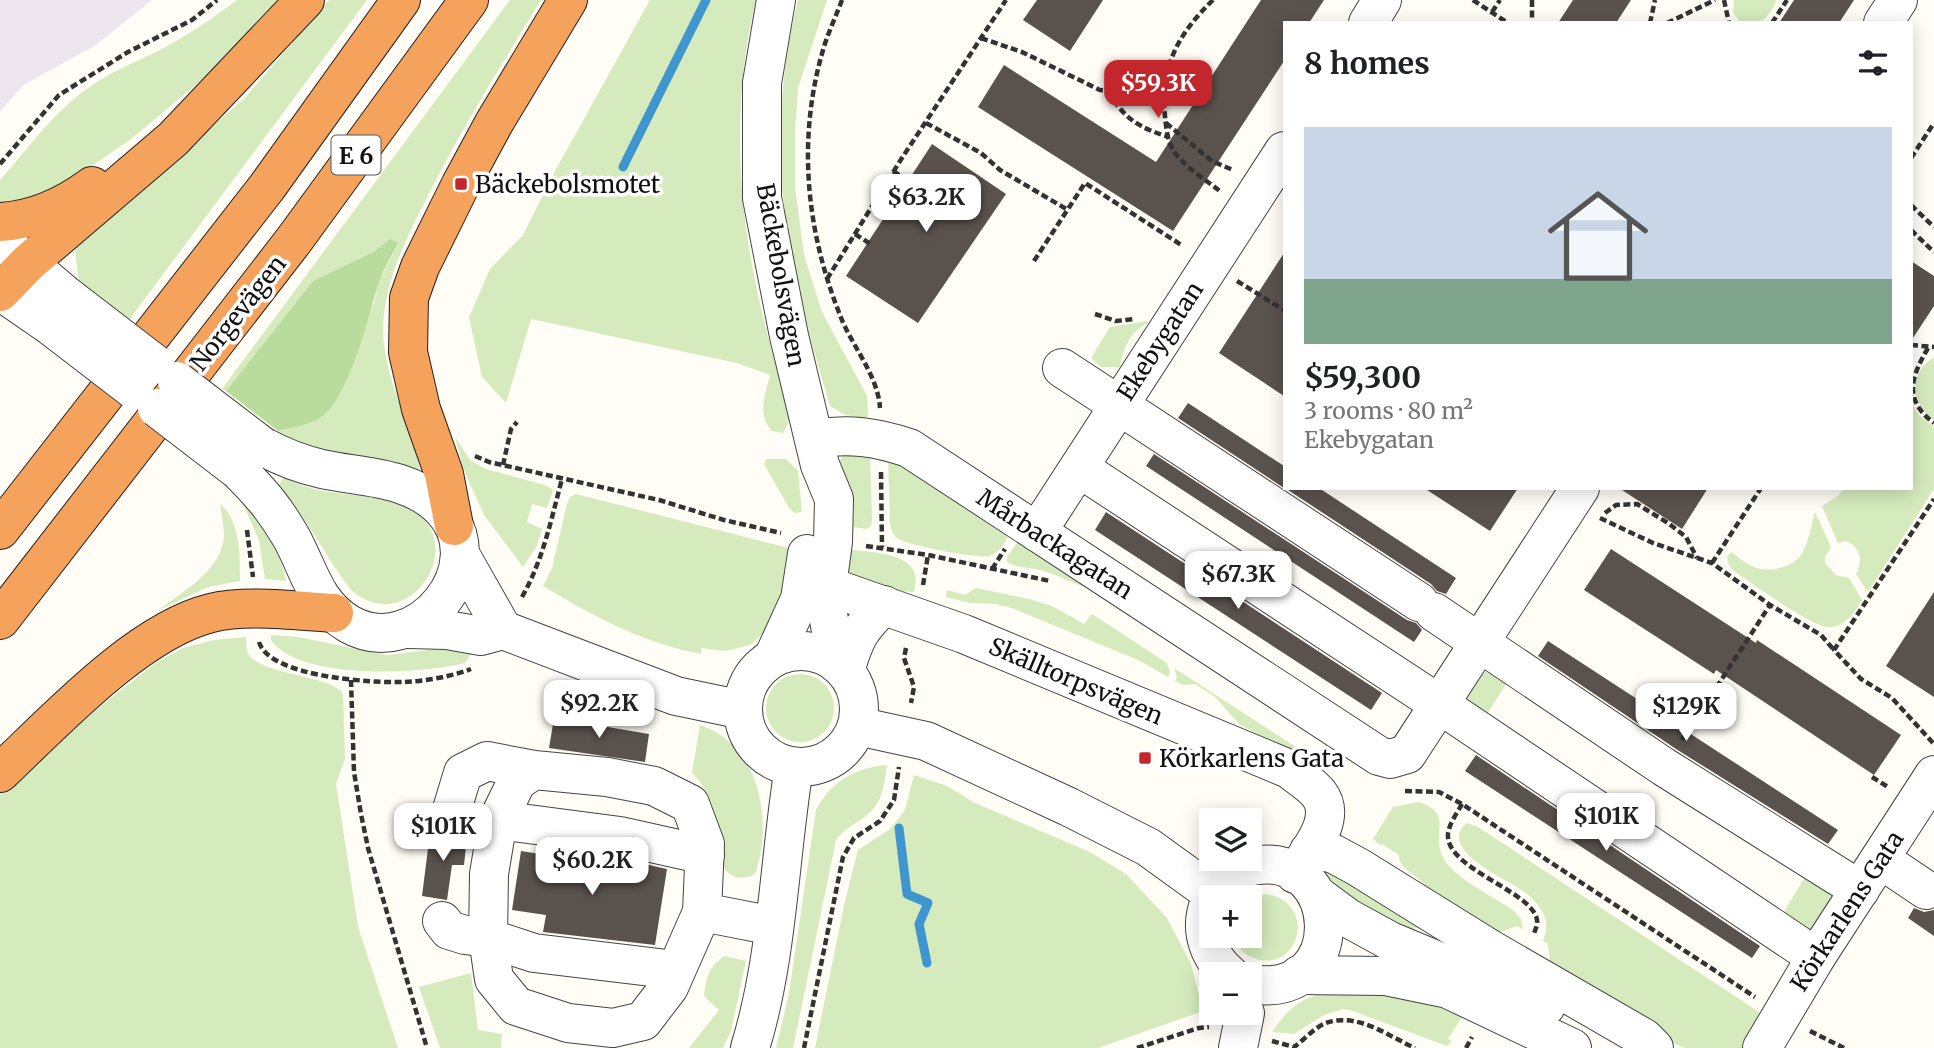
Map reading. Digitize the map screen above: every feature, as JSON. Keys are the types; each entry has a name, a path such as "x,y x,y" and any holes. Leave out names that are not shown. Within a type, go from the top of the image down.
{"highway":[{"path":"0,292 28,263 173,139 305,0"},
{"name":"E 6","path":"0,530 267,187 401,0"},
{"name":"Norgevägen","path":"0,620 294,240 469,0"},
{"path":"457,541 444,474 421,409 408,352 409,298 420,267 461,184 494,123 568,0"},
{"path":"0,222 31,217 74,200 166,130 207,104"},
{"path":"0,773 80,697 172,627 213,612 257,609 334,613"}],"street":[{"name":"Bäckebolsvägen","path":"776,0 762,83 762,198 789,336 817,452"},
{"path":"1369,21 1382,0"},
{"path":"1883,21 1898,0"},
{"name":"Ekebygatan","path":"1037,532 1119,405 1198,257 1283,152"},
{"path":"0,239 28,263 56,309"},
{"path":"0,292 56,309 250,459 267,498 293,540 311,583 334,613 351,625 372,631 447,630 481,636 503,630 676,696 743,710"},
{"path":"1062,368 1664,767 1870,874 1926,890"},
{"name":"Mårbackagatan","path":"817,452 837,435 881,438 909,448 1379,756 1390,759 1407,754 1479,642 1584,502"},
{"path":"817,452 810,499 821,540 816,582 841,667"},
{"path":"250,459 287,459 408,486 442,509 503,630"},
{"path":"1079,468 1816,957"},
{"path":"408,629 431,614 444,597 455,577 457,541"},
{"path":"773,659 800,599 816,582"},
{"name":"Skälltorpsvägen","path":"816,582 899,610 1289,769 1311,786 1325,807 1325,819 1307,873"},
{"path":"841,667 864,624 899,610"},
{"path":"794,652 806,652 827,657 841,667 852,681 859,703 857,726 848,744 833,758 815,766 794,767 774,761 758,748 747,730 743,710 751,680 764,664 794,652"},
{"path":"857,726 926,741 1069,807 1148,847 1199,887"},
{"path":"450,816 463,773 487,761 654,786 690,804 705,844 702,912 669,987 643,1021 613,1028 568,1023 516,1006 494,979 488,938 489,874 498,820 517,781 534,770"},
{"path":"750,1048 760,1013 794,767"},
{"name":"Körkarlens Gata","path":"1762,1048 1816,957 1934,775"},
{"path":"498,820 621,836 705,855"},
{"path":"1307,873 1322,851 1334,854 1644,1038 1654,1048"},
{"path":"1222,885 1229,877 1250,867 1273,866 1307,873 1348,918 1390,941 1536,1001 1629,1048"},
{"path":"1262,987 1281,984 1299,975 1314,962 1325,934 1324,914 1307,873"},
{"path":"702,912 773,926"},
{"path":"442,921 449,930 488,938 534,953 676,971"},
{"path":"1299,975 1385,976 1448,989 1572,1048"},
{"path":"1238,1048 1241,1025"}],"path":[{"path":"0,164 59,94 128,52 192,19 217,0"},
{"path":"489,462 659,500 724,520 821,540 882,547 880,403 826,280 812,226 807,171 811,107 820,61 842,0"},
{"path":"826,280 893,171 1006,0"},
{"path":"1213,0 1172,54 1165,73 1163,100 1171,146 1181,160 1223,194"},
{"path":"1473,0 1505,21"},
{"path":"1492,12 1500,0"},
{"path":"1532,0 1532,21"},
{"path":"1650,21 1655,0"},
{"path":"1671,21 1715,0"},
{"path":"1724,0 1729,21"},
{"path":"1774,21 1787,0"},
{"path":"981,38 1022,52 1100,90 1110,91 1144,78 1169,63"},
{"path":"1110,91 1116,104 1133,123 1169,137"},
{"path":"925,122 981,153 1000,170 1068,210"},
{"path":"1166,123 1221,167 1241,171"},
{"path":"1913,155 1934,123"},
{"path":"893,171 910,181"},
{"path":"1034,261 1085,183 1283,309"},
{"path":"1913,207 1934,227"},
{"path":"1913,232 1934,252"},
{"path":"855,234 872,246"},
{"path":"1096,314 1116,321 1144,317"},
{"path":"1913,345 1931,347"},
{"path":"1913,387 1918,365 1931,347"},
{"path":"1913,395 1921,413 1934,423"},
{"path":"503,465 511,429 517,422"},
{"path":"1712,563 1760,490"},
{"path":"1834,650 1934,499"},
{"path":"1584,502 1637,504 1686,537 1697,558"},
{"path":"1584,502 1653,543 1712,563 1770,605 1821,635 1861,679 1892,698 1934,744"},
{"path":"804,1048 843,857 854,838 880,821 894,800 903,736 914,687 904,658 899,610 922,592 928,555"},
{"path":"1664,767 1770,605"},
{"path":"351,680 354,772 363,825 427,1048"},
{"path":"1531,940 1537,926 1536,915 1520,899 1452,851 1448,836 1462,804 1781,1014 1844,1048"}],"shaded area":[{"path":"0,0 152,0 96,45 22,86 0,112"}],"green space":[{"path":"237,0 284,0 205,77 131,139 44,199 0,206 0,180 67,105 102,79 180,39"},
{"path":"329,0 367,0 129,320 79,283 75,251 77,240 244,99"},
{"path":"510,0 541,0 445,164 406,240 387,294 383,332 388,366 420,470 338,457 279,436 278,431 308,424 326,413 374,303 379,281 398,244 390,239 373,252 313,281 226,391 222,389"},
{"path":"650,0 756,0 741,102 741,172 754,275 790,419 783,433 772,431 764,417 770,375 737,363 531,319 506,403 482,377 469,317 490,269 523,235 554,173"},
{"path":"798,0 827,0 798,88 795,187 804,255 822,312 867,396 866,418 845,415 830,406 801,303 788,240 782,180 781,119 786,59"},
{"path":"1734,0 1776,2 1769,14 1760,21 1739,21 1733,13"},
{"path":"390,239 398,243 381,277 352,369 327,412 310,423 278,431 226,391 313,281 373,252"},
{"path":"1147,321 1149,323 1137,330 1128,341 1120,367 1101,367 1091,358 1110,327"},
{"path":"1934,357 1934,420 1920,405 1916,388 1920,371"},
{"path":"1913,405 1919,415 1934,427 1934,489 1868,592 1856,574 1860,564 1858,551 1846,541 1838,543 1822,506 1842,490 1913,490"},
{"path":"455,437 471,461 486,469 545,485 553,490 547,508 532,504 527,522 542,529 537,546 523,567 484,515 464,470"},
{"path":"870,450 872,522 866,529 844,526 840,460 844,453"},
{"path":"888,454 1009,530 1002,546 993,554 983,556 927,548 897,538 890,523"},
{"path":"766,459 786,459 798,471 802,512 795,513 789,508 764,464"},
{"path":"284,477 316,490 385,500 417,514 430,529 435,546 433,565 425,581 412,595 395,603 376,603 356,594 336,569 295,505 278,486"},
{"path":"576,494 789,548 790,570 771,626 750,645 726,651 701,648 701,654 639,636 543,586 552,568 567,504 570,497"},
{"path":"241,500 269,538 286,581 265,579 259,540"},
{"path":"220,504 227,511 236,530 240,581 208,587 159,610 189,588 216,560 224,537"},
{"path":"1815,512 1831,548 1825,556 1825,563 1836,575 1849,578 1862,600 1845,621 1830,627 1811,621 1738,574 1730,566 1727,557 1731,552 1760,569 1779,568 1792,563 1804,550"},
{"path":"1020,538 1350,758 1086,588 1049,573 1007,562 1007,557"},
{"path":"845,549 882,554 905,561 916,579 914,592 898,591 847,576"},
{"path":"976,588 1052,606 1084,624 1092,614 1167,663 1170,672 1168,677 1138,660 1012,608 946,597 947,590 965,595"},
{"path":"271,635 298,637 387,655 445,648 473,651 465,663 445,667 362,671 307,662 286,653 271,640"},
{"path":"246,637 247,651 255,660 280,671 325,683 343,694 345,759 336,784 358,927 398,1048 0,1048 0,794 103,704 157,662 183,648 214,640"},
{"path":"1174,668 1302,751 1299,757 1239,724 1215,697 1195,684 1183,685 1175,681 1177,677"},
{"path":"1483,672 1492,673 1508,681 1485,717 1466,698"},
{"path":"793,674 807,674 819,679 829,689 834,708 829,727 819,737 807,742 793,742 781,737 771,727 766,715 766,701 771,689 781,679"},
{"path":"700,725 720,735 736,749 757,787 763,831 761,853 755,874 751,876 735,877 725,870 708,794 692,773"},
{"path":"887,765 883,789 874,808 836,840 793,1048 776,1048 789,994 816,810 829,791 845,778 864,769"},
{"path":"914,775 947,786 975,803 1090,852 1126,874 1167,918 1191,964 1199,995 1199,1012 1098,1048 815,1048 858,850 890,829 905,810"},
{"path":"1419,802 1430,807 1439,818 1440,848 1448,864 1464,879 1513,910 1521,919 1523,929 1517,926 1490,936 1427,890 1420,880 1402,865 1399,855 1373,839 1393,807"},
{"path":"1467,823 1478,827 1759,1012 1759,1022 1743,1048 1685,1048 1660,1038 1551,971 1548,944 1543,941 1546,925 1542,911 1526,893 1466,853 1460,843 1460,833"},
{"path":"1317,866 1428,923 1403,934 1351,909"},
{"path":"1806,875 1829,892 1832,900 1811,934 1779,920"},
{"path":"1262,895 1282,899 1292,909 1297,921 1297,934 1292,946 1284,955 1271,960 1248,956 1240,948 1262,948"},
{"path":"725,956 746,961 731,1031 723,1048 689,1048 719,1010 704,996 709,973"},
{"path":"471,973 478,1030 502,1034 501,1048 440,1048 419,987"},
{"path":"1356,987 1467,1009 1448,1039 1452,1041 1447,1046 1343,1009 1324,1015 1294,1034 1272,1032 1298,1003 1318,995"}],"building":[{"path":"1037,0 1103,0 1070,51 1023,20"},
{"path":"1261,0 1324,0 1310,21 1283,21 1283,63 1173,231 978,107 1004,65 1156,162"},
{"path":"1573,0 1631,0 1617,21 1559,21"},
{"path":"1794,0 1854,0 1840,21 1780,21"},
{"path":"932,144 1006,194 918,323 846,276"},
{"path":"1283,255 1283,395 1219,353"},
{"path":"1913,262 1934,276 1934,306 1913,338"},
{"path":"1188,403 1283,465 1283,487 1178,418"},
{"path":"1154,454 1407,620 1416,623 1422,630 1414,642 1146,466"},
{"path":"1288,490 1322,490 1456,578 1446,594 1437,591 1431,584"},
{"path":"1427,490 1517,490 1490,531"},
{"path":"1622,490 1707,490 1682,529"},
{"path":"1106,512 1382,693 1371,710 1095,530"},
{"path":"1611,549 1756,643 1757,640 1901,735 1874,775 1716,670 1714,674 1584,590"},
{"path":"1934,592 1934,697 1886,666"},
{"path":"1548,641 1838,830 1828,844 1676,749 1538,656"},
{"path":"554,718 649,734 645,762 549,748"},
{"path":"1476,755 1760,946 1752,958 1465,771"},
{"path":"431,825 444,837 456,837 468,827 464,865 452,865 447,900 422,896"},
{"path":"521,851 630,868 631,861 667,869 655,945 543,932 546,915 512,910"},
{"path":"1914,908 1924,912 1934,910 1934,936 1908,918"}],"waterway":[{"path":"623,167 706,0"},
{"path":"899,828 907,894 928,903 919,924 927,963"}],"place":[{"name":"Bäckebolsmotet","path":"461,184"},
{"name":"Körkarlens Gata","path":"1145,758"}]}
